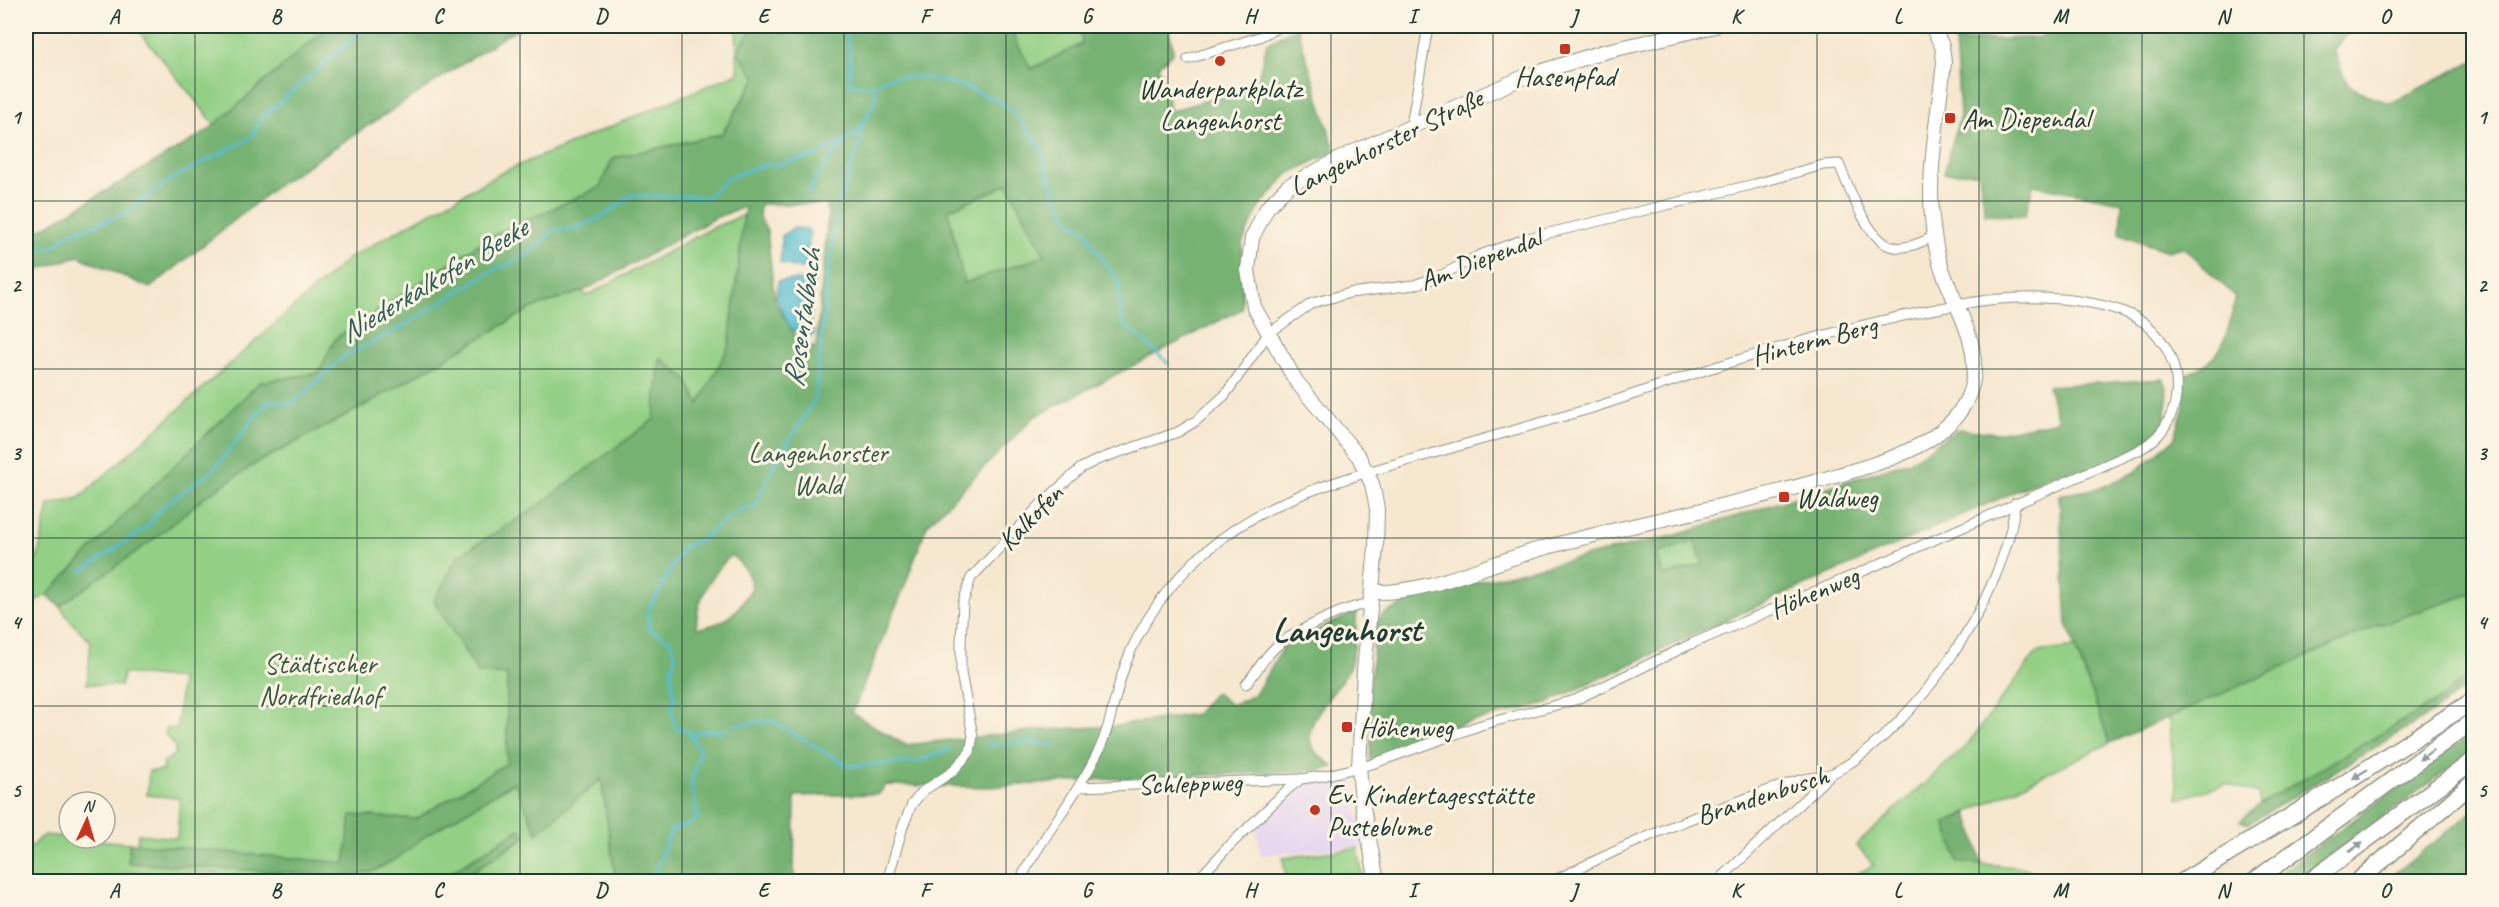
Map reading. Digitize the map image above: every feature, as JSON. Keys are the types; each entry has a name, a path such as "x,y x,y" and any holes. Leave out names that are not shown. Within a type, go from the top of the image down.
{"highway":[{"path":"2182,882 2352,779 2474,700"},
{"path":"2253,882 2474,720"},
{"path":"2308,882 2474,760"},
{"path":"2357,882 2474,782"}],"street":[{"path":"1188,59 1259,37 1281,26"},
{"path":"1411,126 1428,26"},
{"name":"Langenhorster Straße","path":"1377,882 1362,802 1359,766 1377,509 1367,472 1349,443 1312,403 1296,381 1254,307 1248,270 1252,238 1268,208 1288,186 1349,154 1524,77 1560,64 1716,26"},
{"path":"1246,684 1276,646 1371,598 1420,588 1545,548 1607,531 1727,506 1840,475 1915,448 1950,424 1969,395 1975,368 1974,355 1940,262 1932,219 1931,184 1944,62 1942,46 1932,26"},
{"name":"Am Diependal","path":"1268,334 1312,303 1329,297 1414,285 1520,241 1577,225 1755,184 1823,165 1839,164 1857,207 1881,241 1892,247 1906,246 1935,236"},
{"name":"Hinterm Berg","path":"1019,882 1030,858 1098,754 1127,660 1147,622 1183,573 1220,540 1277,504 1301,493 1627,398 1710,368 1772,350 1957,305 2022,298 2080,302 2110,307 2147,324 2166,347 2173,360 2175,376 2174,409 2159,435"},
{"name":"Kalkofen","path":"887,882 906,815 912,804 923,791 952,772 966,759 972,744 972,728 961,673 963,602 971,578 1042,503 1081,468 1097,460 1178,432 1211,409 1234,383 1268,334"},
{"name":"Höhenweg","path":"1301,779 1372,764 1480,725 1575,700 1691,644 1861,572 2015,503 2118,461 2151,444 2159,435"},
{"name":"Brandenbusch","path":"1551,882 1697,815 1801,779 1831,774 1859,756 1920,699 1950,659 1984,599 1995,573 2010,529 2015,503"},
{"path":"1717,882 1831,774"},
{"path":"1200,882 1203,874 1226,849 1287,789 1301,779"},
{"name":"Schleppweg","path":"1078,787 1301,779"}],"shaded area":[{"name":"Ev. Kindertagesstätte Pusteblume","path":"1353,775 1362,846 1261,855 1256,825 1302,782"}],"green space":[{"path":"135,26 329,26 215,125"},
{"path":"329,26 526,26 508,34 282,182 150,288 78,256 26,274 26,238 206,132"},
{"path":"736,26 754,26 737,51"},
{"name":"Langenhorster Wald","path":"754,26 1008,26 1031,69 1082,44 1081,26 1169,26 1173,53 1158,66 1171,111 1256,85 1267,43 1297,27 1335,151 1288,174 1260,206 1242,243 1242,309 1034,417 927,525 852,713 905,745 1040,730 1115,726 1196,714 1215,692 1231,705 1255,695 1283,647 1357,611 1350,666 1321,708 1310,731 1311,742 1316,752 1334,767 1314,771 1108,779 990,787 885,785 879,794 795,796 794,881 616,881 601,779 537,833 514,782 425,836 399,857 374,871 350,876 128,863 130,843 345,863 351,815 416,819 507,763 507,675 478,673 434,601 458,556 528,513 654,419 660,358 686,378 699,404 729,346 745,207 717,217 583,291 532,308 360,408 258,462 207,495 155,538 60,606 47,595 149,490 260,382 318,373 336,338 490,237 600,187 613,158 722,134 756,78 737,51","holes":["1008,184 1045,256 964,283 948,210","760,204 826,204 828,216 816,347 802,346 775,302 767,230 759,217","731,555 742,566 752,588 730,616 716,624 697,628 699,608 706,588"]},
{"path":"1008,26 1081,26 1082,44 1031,69"},
{"path":"2046,26 2367,26 2351,31 2333,50 2348,85 2371,97 2391,103 2473,61 2473,593 2376,626 2110,743 2067,624 2059,495 2100,488 2134,473 2174,439 2184,407 2184,375 2208,362 2222,345 2236,297 2183,247 2167,251 2120,234 2122,202 2033,185 2025,216 1985,214 1979,173 1944,173 1960,115 1955,41 2044,37"},
{"path":"737,51 756,77 722,134 613,158 600,187 490,237 336,338 318,373 260,382 47,595 26,606 26,564 37,560 49,505 79,498 349,258 503,172 738,73"},
{"path":"1008,184 1045,256 964,283 948,210"},
{"name":"Städtischer Nordfriedhof","path":"744,215 729,346 699,404 686,378 660,358 654,419 528,513 458,556 507,675 507,763 416,819 351,815 346,863 137,844 138,834 177,838 180,798 147,795 149,771 163,771 164,762 175,754 175,746 166,736 166,728 177,729 181,679 123,673 121,686 87,684 91,642 71,622 60,606 155,538 207,495 258,462 360,408 532,308 583,291 586,296 712,228"},
{"path":"2164,379 2168,400 2165,419 2156,434 2111,467 2057,473 1733,617 1547,703 1459,725 1370,760 1372,721 1369,692 1376,622 1384,614 1421,595 1677,535 1910,461 1958,429 1997,433 2058,421 2048,386","holes":["1695,541 1703,564 1664,576 1656,554"]},
{"path":"1695,541 1703,564 1664,576 1656,554"},
{"path":"2473,593 2473,673 2436,702 2260,804 2258,794 2226,784 2178,799 2168,717 2376,626"},
{"path":"2075,647 2110,743 1945,823 1959,862 2027,868 2042,881 1843,882 1874,865 1856,845 1967,745 2037,652"},
{"path":"2473,673 2473,682 2432,713 2248,824 2240,821 2260,804 2436,702"},
{"path":"2473,733 2473,751 2295,881 2268,882"},
{"path":"601,779 616,881 458,881 525,837 520,829 437,881 230,882 229,877 215,873 126,872 110,881 26,882 26,853 39,838 45,835 57,836 57,850 117,850 117,842 130,843 128,863 350,876 374,871 399,857 425,836 515,782"},
{"path":"2472,812 2474,814 2473,870 2462,881 2386,881"},
{"path":"1968,813 1982,864 1959,862 1945,823"},
{"path":"520,829 526,836 458,881 437,881"},
{"path":"1358,848 1363,881 1286,881 1283,858"}],"water":[{"path":"793,228 807,229 810,233 807,265 801,269 780,263 782,236"},
{"path":"815,279 810,318 814,334 810,337 790,328 776,298 778,281"}],"waterway":[{"path":"26,250 54,247 68,234 123,215 168,181 250,138 264,116 367,26"},
{"name":"Rosentalbach","path":"839,204 860,142 861,126 877,97 873,86 850,84 850,51 845,26"},
{"path":"873,86 890,77 926,77 968,88 997,100 1013,112 1037,141 1058,201 1073,225 1085,228 1091,243 1118,281 1122,322 1168,363"},
{"name":"Niederkalkofen Beeke","path":"81,572 150,525 160,509 214,469 268,401 294,403 343,357 393,332 492,271 526,256 555,229 574,229 605,215 631,195 707,197 729,177 764,165 815,156 847,140 861,126"},
{"path":"808,194 829,160 845,142"},
{"name":"Rosentalbach","path":"654,882 653,879 671,830 691,823 698,816 691,784 700,751 688,731 676,728 672,714 674,699 671,670 676,656 670,640 650,630 647,613 683,547 701,540 741,508 755,507 774,465 815,399 836,218"},
{"path":"736,725 771,720 848,766 917,762 950,749"},
{"path":"691,736 705,730 723,732 727,727"},
{"path":"987,745 1026,742 1058,745"}],"place":[{"name":"Hasenpfad","path":"1565,49"},
{"name":"Wanderparkplatz Langenhorst","path":"1220,61"},
{"name":"Am Diependal","path":"1950,118"},
{"name":"Waldweg","path":"1784,497"},
{"name":"Höhenweg","path":"1347,727"},
{"name":"Ev. Kindertagesstätte Pusteblume","path":"1315,810"}],"district":[{"name":"Langenhorst","path":"1347,629"}]}
